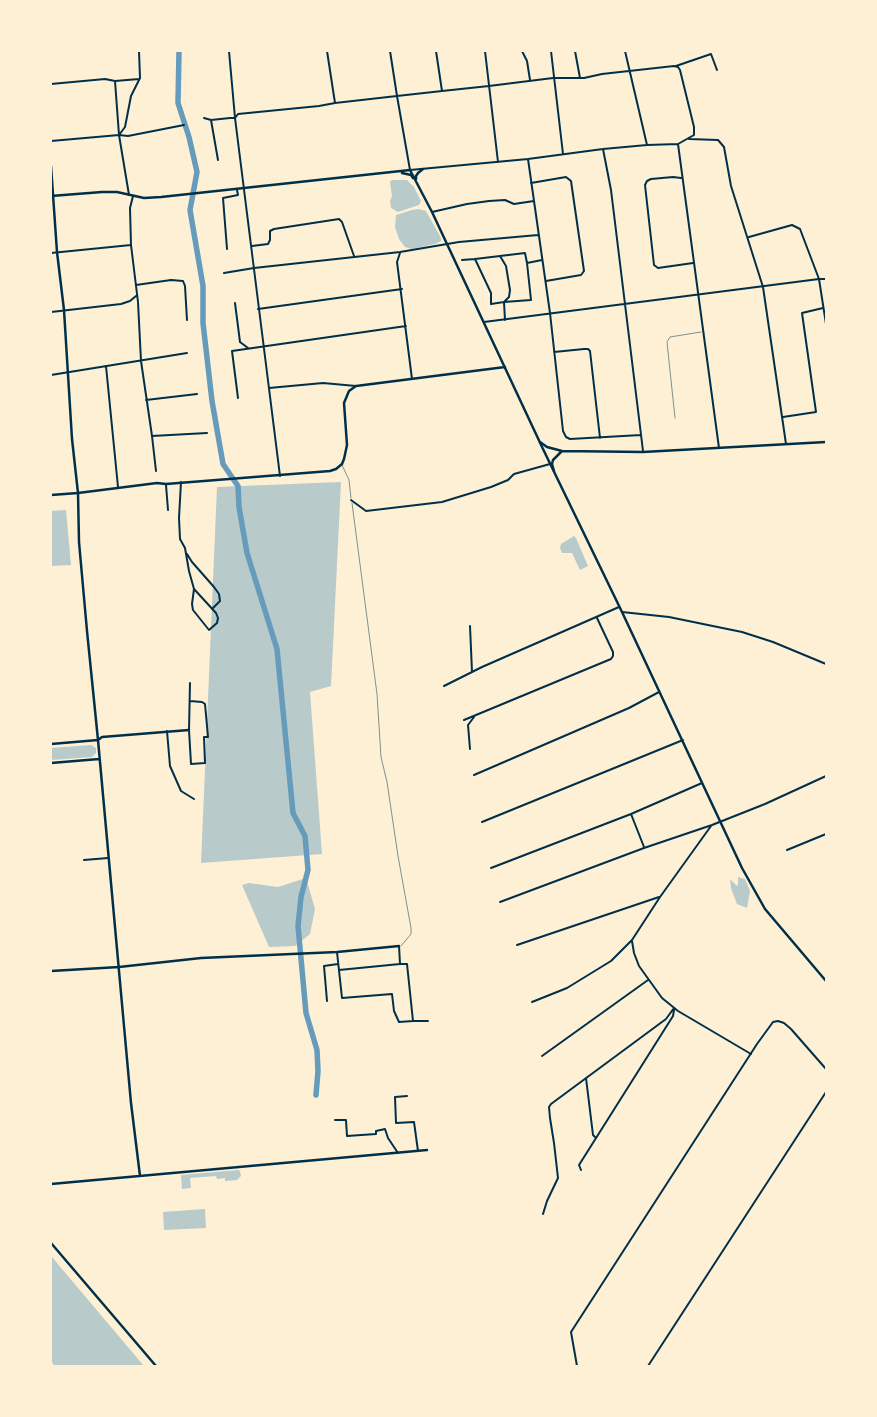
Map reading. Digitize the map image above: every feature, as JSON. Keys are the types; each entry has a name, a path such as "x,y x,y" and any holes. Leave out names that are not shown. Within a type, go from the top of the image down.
{"street":[{"path":"119,135 125,127 131,96 140,78 139,51"},
{"path":"229,51 235,118 280,476"},
{"path":"326,51 335,103"},
{"path":"390,51 410,170 432,212 555,472"},
{"path":"436,51 442,91"},
{"path":"485,51 498,162"},
{"path":"522,51 527,61 530,80"},
{"path":"550,51 563,154"},
{"path":"575,51 580,78"},
{"path":"625,51 647,145"},
{"path":"204,118 211,120 235,118 238,114 530,80 580,78 630,70 676,66 709,54 717,70"},
{"path":"52,196 102,192 117,192 144,198 185,195 528,159 603,149 678,144 694,135 694,127 680,70 676,66"},
{"path":"51,84 140,78"},
{"path":"115,81 119,135 129,195"},
{"path":"211,120 218,160"},
{"path":"51,141 119,135 133,136 184,125"},
{"path":"687,139 718,140 723,144 732,186 763,287 786,444"},
{"path":"678,144 719,448"},
{"path":"603,149 611,190 643,452"},
{"path":"528,159 550,313 563,432 570,439 641,435"},
{"path":"51,166 57,252 64,310 72,439 78,493 82,577 131,1104 140,1176"},
{"path":"417,183 416,176 423,169"},
{"path":"397,172 411,176 417,183"},
{"path":"532,183 566,178 571,181 584,272 581,275 545,281"},
{"path":"682,178 651,179 645,185 654,265 658,268 693,263"},
{"path":"227,249 223,198 238,195 238,190"},
{"path":"133,196 130,208 131,245 137,295 141,361 156,471"},
{"path":"432,212 467,204 505,200 514,204 534,201"},
{"path":"251,246 268,244 270,231 274,228 339,219 342,222 354,256"},
{"path":"748,238 792,225 800,228 819,279 826,324"},
{"path":"224,273 400,252 446,244 538,235"},
{"path":"51,253 131,245"},
{"path":"400,252 397,262 402,289 412,379"},
{"path":"462,260 525,253 531,300 491,304 491,293 475,259"},
{"path":"500,256 506,266 510,290 509,298 504,302"},
{"path":"527,263 542,260"},
{"path":"484,322 819,279 826,280"},
{"path":"136,285 171,280 183,281 187,320"},
{"path":"258,309 402,289"},
{"path":"51,312 121,304 130,301 137,295"},
{"path":"504,302 505,320"},
{"path":"235,303 240,342 248,348"},
{"path":"782,417 816,412 802,313 823,308"},
{"path":"238,398 232,351 406,326"},
{"path":"554,352 584,348 590,351 600,438"},
{"path":"51,375 187,353"},
{"path":"106,366 118,487"},
{"path":"269,388 323,383 356,386 505,366"},
{"path":"51,495 157,483 166,484 280,476 336,469 342,464 347,445 344,403 349,391 356,386"},
{"path":"146,400 197,394"},
{"path":"152,436 207,433"},
{"path":"539,441 547,448 562,451 643,452 826,442"},
{"path":"562,451 553,460 552,464 555,472 742,868 765,909 826,980"},
{"path":"351,500 366,511 442,502 492,487 508,480 514,474 550,464"},
{"path":"181,482 180,539 192,562 219,594 220,601 212,609"},
{"path":"166,484 168,510"},
{"path":"186,552 194,589 193,610 209,630 217,623 218,618 194,589"},
{"path":"444,686 620,607"},
{"path":"622,612 669,616 742,632 773,642 826,664"},
{"path":"464,720 611,660 613,652 597,618"},
{"path":"470,626 472,672"},
{"path":"190,683 189,730 191,764 205,763 204,738 208,737 205,704 190,701"},
{"path":"474,775 629,708 659,692"},
{"path":"470,749 468,725 474,717"},
{"path":"51,744 98,740 102,737 189,730"},
{"path":"167,731 170,766 181,791 194,799"},
{"path":"482,822 683,740"},
{"path":"51,763 99,759"},
{"path":"500,902 644,848 720,822 766,804 826,776"},
{"path":"490,868 631,814 703,783"},
{"path":"631,814 644,848"},
{"path":"532,1002 567,988 611,961 632,940 660,897 712,825"},
{"path":"788,850 826,834"},
{"path":"84,860 108,858"},
{"path":"517,945 660,897"},
{"path":"632,940 636,960 662,998 674,1008 751,1054"},
{"path":"51,971 201,958 337,952 400,946 400,964"},
{"path":"337,952 342,998 392,994 394,1011 399,1022 428,1021"},
{"path":"327,1000 324,966 338,964"},
{"path":"339,970 407,964 413,1021"},
{"path":"542,1056 648,980"},
{"path":"543,1214 558,1178 550,1118 550,1104 666,1019 674,1008"},
{"path":"581,1170 579,1165 673,1016 674,1008"},
{"path":"577,1366 571,1332 773,1022 784,1022 826,1069"},
{"path":"586,1078 593,1135 596,1138"},
{"path":"648,1366 826,1092"},
{"path":"407,1096 395,1097 396,1123 414,1122 418,1151"},
{"path":"336,1120 346,1120 347,1136 376,1134 376,1131 385,1129 388,1138 398,1153"},
{"path":"51,1184 427,1150"},
{"path":"51,1243 156,1366"}],"lane":[{"path":"675,418 667,342 670,337 703,332"},
{"path":"342,464 349,480 376,685 381,757 387,782 400,871 411,928 411,934 400,946"}],"shaded area":[{"path":"392,180 407,180 414,187 421,201 419,205 398,212 391,208 390,182"},
{"path":"419,209 426,211 441,241 412,249 405,247 399,239 395,227 396,215"},
{"path":"341,482 331,686 310,692 322,854 201,863 217,487"},
{"path":"66,510 71,565 51,566 51,511"},
{"path":"574,536 588,566 580,570 572,553 562,553 560,548 561,544"},
{"path":"91,745 96,748 96,753 92,757 51,760 51,748"},
{"path":"738,877 745,879 750,891 747,908 737,904 731,888 730,879 737,886"},
{"path":"306,878 315,909 310,934 295,946 269,947 242,885 249,883 278,887"},
{"path":"238,1170 241,1176 237,1180 225,1181 225,1178 217,1179 216,1176 190,1178 191,1188 182,1189 181,1175"},
{"path":"205,1209 206,1228 164,1230 163,1212"},
{"path":"51,1256 144,1366 54,1366 51,1360"}],"waterway":[{"path":"179,51 178,103 189,137 197,172 190,210 203,286 203,323 212,401 223,464 238,486 239,507 247,553 277,649 293,813 305,836 308,870 301,897 298,926 306,1013 317,1050 316,1095"}]}
